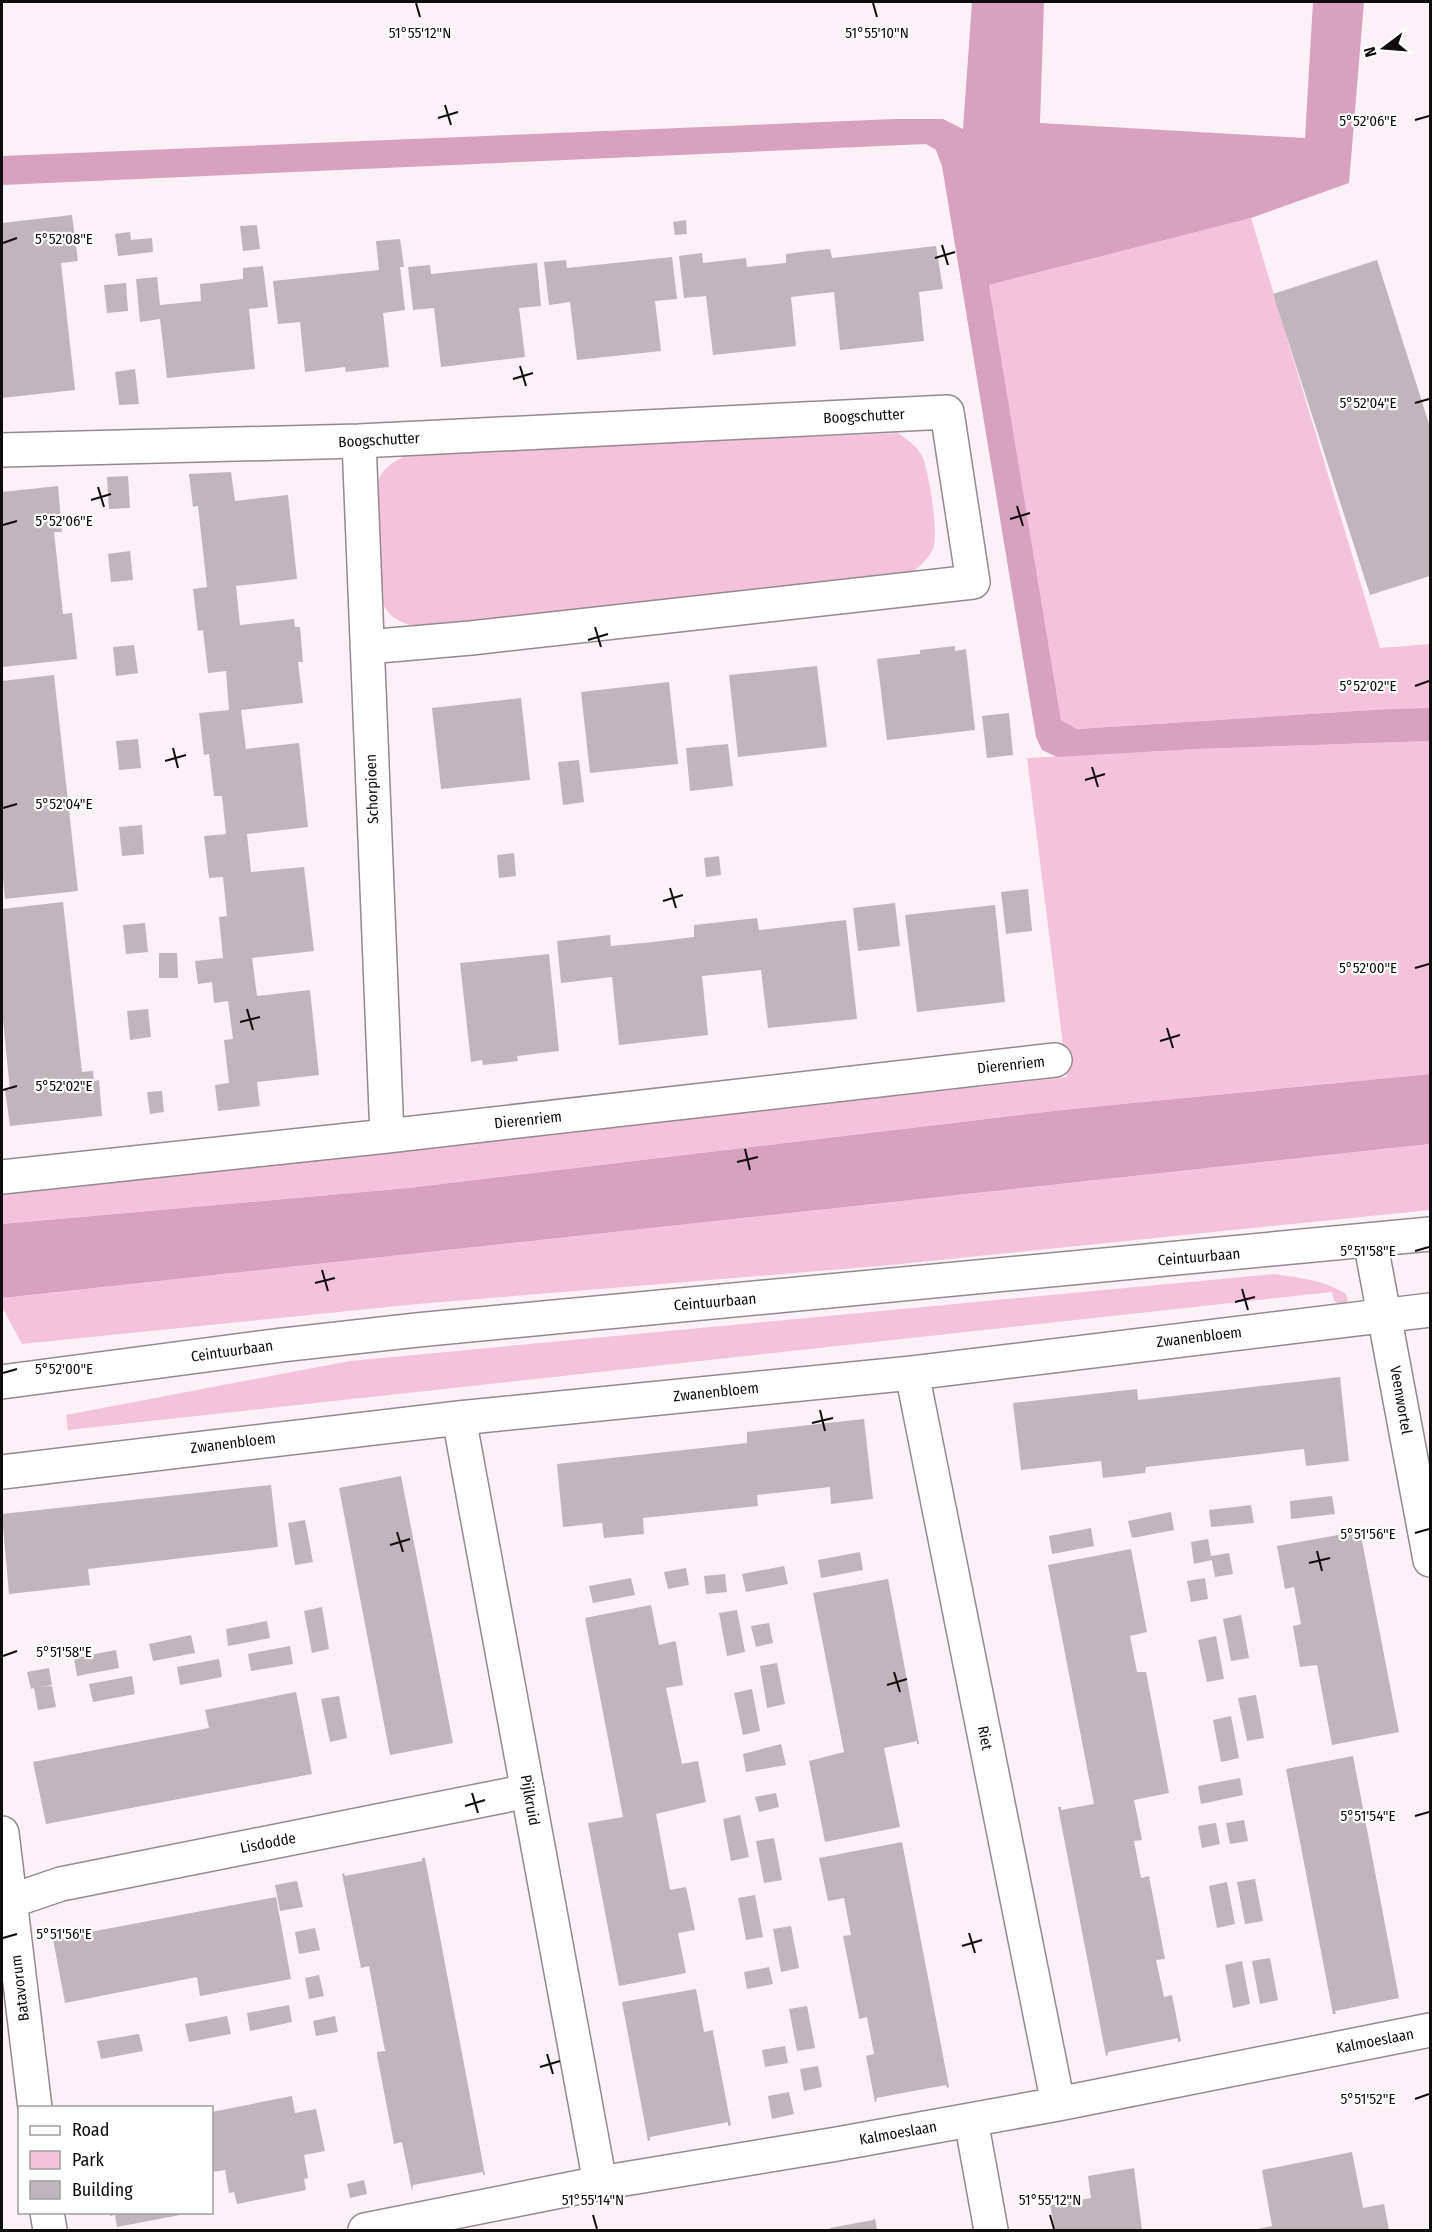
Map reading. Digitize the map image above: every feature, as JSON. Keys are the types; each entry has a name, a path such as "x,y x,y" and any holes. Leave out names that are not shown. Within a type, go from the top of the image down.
{"street":[{"name":"Boogschutter","path":"2,450 359,441 947,412 973,582 471,638 367,647"},
{"name":"Schorpioen","path":"359,441 387,1136"},
{"name":"Dierenriem","path":"2,1177 1055,1060"},
{"name":"Ceintuurbaan","path":"2,1382 282,1345 417,1330 1431,1234"},
{"name":"Veenwortel","path":"1370,1240 1431,1560"},
{"name":"Zwanenbloem","path":"2,1472 459,1418 912,1373 1431,1310"},
{"name":"Riet","path":"912,1373 1058,2104"},
{"name":"Pijlkruid","path":"459,1418 600,2183"},
{"name":"Lisdodde","path":"6,1903 61,1884 528,1791"},
{"name":"Batavorum","path":"2,1833 6,1903 35,2106"},
{"name":"Kalmoeslaan","path":"365,2230 457,2221 600,2183 1058,2104 1431,2030"},
{"path":"971,2120 991,2230"},
{"path":"47,2214 50,2230"}],"green space":[{"path":"1251,218 1380,648 1430,644 1430,708 1077,729 1061,720 989,285"},
{"path":"898,433 922,456 934,517 933,549 911,574 420,628 399,621 389,613 379,594 376,549 378,482 388,467 409,454"},
{"path":"1430,741 1430,1074 1071,1109 408,1188 2,1224 2,1195 1067,1077 1027,758 1197,749"},
{"path":"1430,1144 1430,1210 891,1265 418,1304 22,1344 2,1307 2,1298"},
{"path":"1274,1274 1312,1280 1338,1289 1346,1294 1348,1300 1346,1304 1341,1305 1334,1301 1332,1292 68,1430 66,1415 350,1361"}],"shaded area":[{"path":"972,2 1044,2 1040,123 1305,138 1313,2 1364,2 1349,183 1251,218 989,285 1061,720 1077,729 1430,708 1430,741 1197,749 1057,757 1042,750 1036,737 942,166 936,150 926,144 2,185 2,156 895,119 943,119 963,129"},
{"path":"1430,1074 1430,1144 2,1298 2,1224 408,1188 1071,1109"}],"building":[{"path":"72,215 78,261 61,263 75,390 2,398 2,223"},
{"path":"686,220 687,234 675,235 673,222"},
{"path":"257,225 260,249 243,251 240,226"},
{"path":"130,232 131,240 152,238 153,252 118,256 115,234"},
{"path":"400,239 404,267 400,267 405,310 383,313 389,367 346,372 345,367 305,372 300,322 278,324 273,281 379,270 376,241"},
{"path":"936,246 943,289 919,292 924,341 840,350 834,292 791,297 796,346 713,355 706,296 684,298 679,256 702,253 703,263 746,258 747,267 786,263 786,254 808,251 830,249 832,258"},
{"path":"672,257 677,299 655,301 661,351 577,360 570,302 549,305 544,262 566,260 567,268"},
{"path":"1377,260 1430,427 1430,576 1370,595 1273,294"},
{"path":"537,263 541,306 519,308 525,357 441,367 434,308 413,310 408,267 430,265 431,274"},
{"path":"263,266 268,307 249,309 255,369 167,378 160,319 140,322 136,279 157,277 160,305 201,301 200,284 243,279 243,268"},
{"path":"126,283 128,311 107,313 104,285"},
{"path":"135,369 139,404 119,405 115,372"},
{"path":"231,472 235,501 288,495 297,579 236,586 240,625 294,619 295,627 300,627 303,662 298,662 303,703 241,710 246,749 299,743 308,827 247,834 251,872 304,867 314,951 252,958 257,996 310,990 319,1075 257,1082 260,1106 218,1111 215,1085 229,1083 224,1040 233,1039 228,1001 214,1003 212,982 198,984 195,961 223,958 219,917 227,916 223,877 209,878 204,836 226,834 222,796 214,796 209,754 204,755 199,713 229,710 226,671 208,673 203,630 198,631 193,589 207,587 198,506 193,507 189,474"},
{"path":"128,476 130,508 109,509 107,477"},
{"path":"58,486 62,532 54,532 63,614 72,613 77,659 2,667 2,492"},
{"path":"130,551 133,580 111,582 108,554"},
{"path":"134,645 138,673 116,676 113,647"},
{"path":"955,646 955,651 966,649 975,730 887,740 877,659 920,654 920,650"},
{"path":"817,666 827,747 738,757 729,675"},
{"path":"54,675 78,891 5,899 2,866 2,681"},
{"path":"669,682 678,764 590,773 581,692"},
{"path":"521,698 530,780 441,789 432,708"},
{"path":"1009,713 1013,755 987,758 982,716"},
{"path":"138,739 141,768 119,770 116,741"},
{"path":"728,744 733,786 690,791 686,748"},
{"path":"579,760 584,802 563,805 558,762"},
{"path":"142,825 144,854 122,856 119,827"},
{"path":"514,853 516,876 499,878 497,855"},
{"path":"719,856 721,875 706,877 704,858"},
{"path":"1028,889 1032,931 1006,934 1001,892"},
{"path":"63,902 82,1072 93,1071 94,1081 99,1080 102,1116 10,1126 5,1090 10,1090 2,1010 2,909"},
{"path":"895,903 900,946 858,951 853,908"},
{"path":"995,905 1005,1002 917,1012 905,915"},
{"path":"757,918 759,930 846,920 857,1019 768,1028 761,970 702,976 708,1035 619,1045 612,977 561,983 557,941 610,935 611,946 653,942 694,937 694,925"},
{"path":"145,923 148,952 126,954 123,925"},
{"path":"159,953 177,953 178,978 159,978"},
{"path":"549,954 559,1051 517,1056 518,1061 483,1065 482,1060 471,1062 460,963"},
{"path":"148,1009 151,1037 130,1040 127,1011"},
{"path":"162,1091 164,1112 150,1114 147,1092"},
{"path":"1340,1377 1349,1461 1306,1466 1304,1449 1146,1467 1145,1473 1103,1478 1101,1461 1021,1470 1013,1403 1137,1389 1138,1400"},
{"path":"864,1419 873,1499 831,1504 830,1487 757,1495 758,1506 643,1518 644,1534 604,1538 602,1523 563,1527 557,1464 747,1443 747,1432"},
{"path":"401,1476 453,1743 390,1755 339,1488"},
{"path":"271,1485 278,1547 88,1569 90,1585 9,1594 2,1514"},
{"path":"1332,1496 1335,1514 1291,1519 1290,1501"},
{"path":"1251,1505 1254,1523 1211,1527 1209,1510"},
{"path":"1171,1512 1174,1530 1132,1538 1128,1521"},
{"path":"305,1520 313,1562 295,1565 288,1523"},
{"path":"1091,1528 1094,1546 1052,1554 1049,1536"},
{"path":"1360,1531 1399,1732 1332,1745 1317,1665 1300,1667 1293,1626 1301,1624 1294,1587 1285,1589 1277,1546"},
{"path":"1208,1539 1211,1556 1229,1553 1233,1574 1215,1577 1212,1560 1194,1564 1191,1542"},
{"path":"1131,1549 1147,1632 1130,1636 1137,1672 1146,1672 1169,1793 1134,1800 1142,1840 1134,1841 1141,1878 1149,1876 1165,1959 1156,1960 1164,1997 1172,1995 1181,2041 1178,2042 1178,2038 1108,2052 1106,2056 1058,1807 1061,1807 1061,1810 1094,1804 1048,1565"},
{"path":"860,1552 863,1570 821,1578 818,1560"},
{"path":"784,1566 788,1584 746,1592 742,1574"},
{"path":"686,1568 689,1585 668,1589 664,1572"},
{"path":"725,1574 727,1592 706,1594 704,1576"},
{"path":"631,1578 635,1595 593,1603 589,1586"},
{"path":"1205,1578 1208,1599 1191,1602 1187,1581"},
{"path":"888,1579 919,1744 917,1741 884,1748 900,1827 825,1842 809,1761 844,1752 813,1593"},
{"path":"651,1605 659,1645 675,1641 676,1643 683,1685 666,1688 682,1764 698,1761 706,1802 656,1814 670,1890 686,1887 695,1930 678,1933 686,1973 619,1986 588,1823 623,1817 585,1618"},
{"path":"322,1607 329,1649 312,1653 304,1611"},
{"path":"737,1610 745,1652 727,1656 719,1613"},
{"path":"1241,1615 1249,1658 1231,1661 1223,1619"},
{"path":"267,1621 270,1638 228,1646 226,1629"},
{"path":"769,1623 773,1643 756,1647 751,1626"},
{"path":"191,1635 195,1653 153,1661 149,1644"},
{"path":"1216,1636 1224,1679 1207,1682 1198,1640"},
{"path":"290,1646 293,1664 251,1671 248,1654"},
{"path":"116,1650 119,1668 77,1676 74,1658"},
{"path":"219,1659 222,1677 180,1685 177,1667"},
{"path":"777,1663 785,1704 767,1708 760,1666"},
{"path":"49,1668 52,1685 41,1687 52,1686 56,1707 38,1710 34,1688 31,1689 27,1672"},
{"path":"132,1676 135,1694 93,1702 89,1684"},
{"path":"752,1689 760,1731 743,1735 734,1693"},
{"path":"296,1692 312,1774 46,1824 33,1762 209,1728 205,1710"},
{"path":"1256,1695 1264,1738 1247,1741 1238,1698"},
{"path":"339,1696 347,1738 330,1742 321,1699"},
{"path":"1231,1716 1239,1758 1221,1762 1213,1720"},
{"path":"781,1744 786,1765 746,1772 743,1754"},
{"path":"1353,1756 1399,1998 1335,2011 1336,2014 1333,2014 1286,1769"},
{"path":"1240,1778 1243,1795 1201,1804 1198,1786"},
{"path":"776,1793 779,1807 759,1812 755,1797"},
{"path":"740,1815 749,1857 731,1861 723,1819"},
{"path":"1244,1820 1248,1841 1230,1844 1226,1823"},
{"path":"1216,1823 1220,1844 1202,1848 1198,1826"},
{"path":"774,1838 782,1880 764,1883 756,1841"},
{"path":"902,1842 949,2087 947,2088 946,2085 876,2098 875,2102 866,2056 874,2054 867,2017 859,2019 843,1936 851,1935 844,1898 828,1901 819,1858"},
{"path":"422,1858 425,1858 485,2175 483,2172 413,2185 412,2191 402,2142 394,2144 377,2055 377,2052 385,2051 369,1966 361,1968 342,1874 344,1873 345,1876 422,1861"},
{"path":"1255,1879 1263,1921 1245,1924 1237,1882"},
{"path":"297,1881 303,1907 280,1911 275,1885"},
{"path":"1227,1882 1235,1924 1217,1928 1209,1886"},
{"path":"755,1895 763,1937 746,1940 738,1898"},
{"path":"276,1897 291,1979 200,1996 197,1977 65,2003 53,1939"},
{"path":"791,1926 799,1968 781,1972 773,1929"},
{"path":"315,1928 320,1950 299,1954 295,1932"},
{"path":"1270,1958 1278,2000 1260,2004 1252,1961"},
{"path":"1242,1961 1250,2004 1233,2008 1225,1965"},
{"path":"769,1967 773,1984 747,1989 744,1972"},
{"path":"319,1975 324,1996 309,1999 305,1978"},
{"path":"696,1989 704,2032 713,2030 731,2125 728,2126 728,2122 650,2137 648,2141 622,2002"},
{"path":"289,2005 292,2022 250,2031 247,2013"},
{"path":"807,2006 815,2048 797,2051 789,2009"},
{"path":"227,2016 231,2034 189,2042 185,2024"},
{"path":"335,2016 338,2032 316,2036 313,2021"},
{"path":"139,2034 143,2051 101,2059 97,2041"},
{"path":"785,2046 788,2063 765,2067 762,2050"},
{"path":"818,2066 822,2087 804,2091 800,2069"},
{"path":"789,2092 794,2114 772,2119 768,2096"},
{"path":"292,2096 295,2113 316,2109 325,2151 304,2155 308,2178 304,2179 306,2190 237,2204 234,2192 229,2193 225,2170 213,2172 213,2112"},
{"path":"1352,2152 1363,2208 1384,2204 1389,2230 1252,2230 1272,2226 1262,2170"},
{"path":"1134,2168 1142,2230 1055,2230 1050,2205 1091,2198 1088,2176"},
{"path":"364,2180 367,2194 350,2198 347,2184"},
{"path":"110,2214 185,2214 117,2227 115,2215 110,2216"},
{"path":"875,2218 877,2230 831,2230 830,2228 873,2220"}]}
